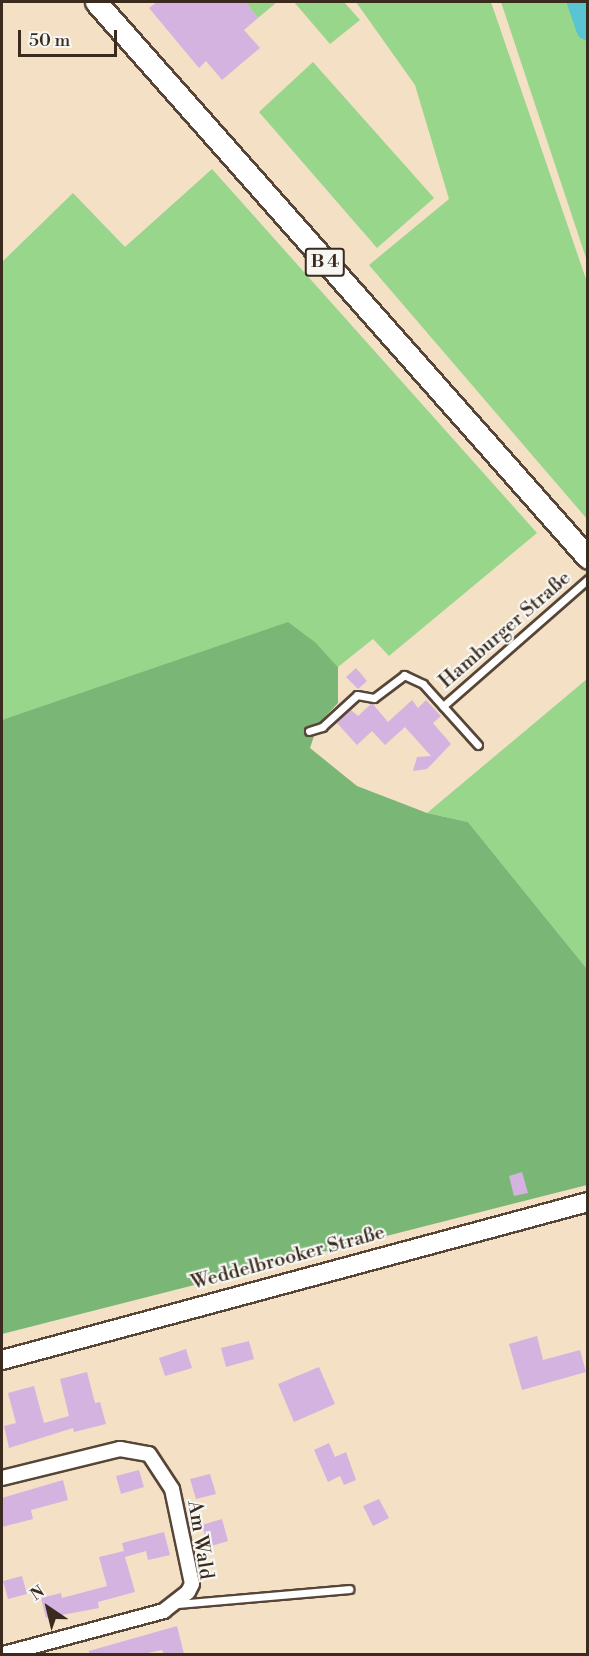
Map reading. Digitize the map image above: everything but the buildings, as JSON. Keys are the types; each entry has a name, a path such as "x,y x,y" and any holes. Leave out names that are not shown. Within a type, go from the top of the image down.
{"main road":[{"name":"B 4","path":"96,2 588,558"}],"street":[{"name":"Weddelbrooker Straße","path":"2,1360 588,1202"},
{"name":"Am Wald","path":"2,1478 120,1449 149,1454 172,1490 192,1584 175,1604"},
{"path":"3,1654 128,1622 175,1604"}],"lane":[{"name":"Hamburger Straße","path":"444,706 588,579"},
{"path":"309,731 322,727 357,694 374,698 404,675 414,677 444,706 478,745"},
{"path":"175,1604 349,1590"}],"green space":[{"path":"245,2 277,2 258,18"},
{"path":"294,2 344,2 360,20 330,44"},
{"path":"356,2 491,2 587,282 587,519 369,265 449,199 415,85"},
{"path":"501,2 587,2 587,261"},
{"path":"313,62 434,198 377,248 259,112"},
{"path":"212,169 537,533 389,656 373,639 338,667 316,643 2,720 2,262 73,193 125,247"},
{"path":"288,622 316,643 338,667 338,703 318,724 310,748 357,786 427,813 468,822 587,969 587,1185 2,1334 2,720"},
{"path":"587,679 587,969 468,822 427,813"}],"waterway":[{"path":"579,2 588,28"}]}
